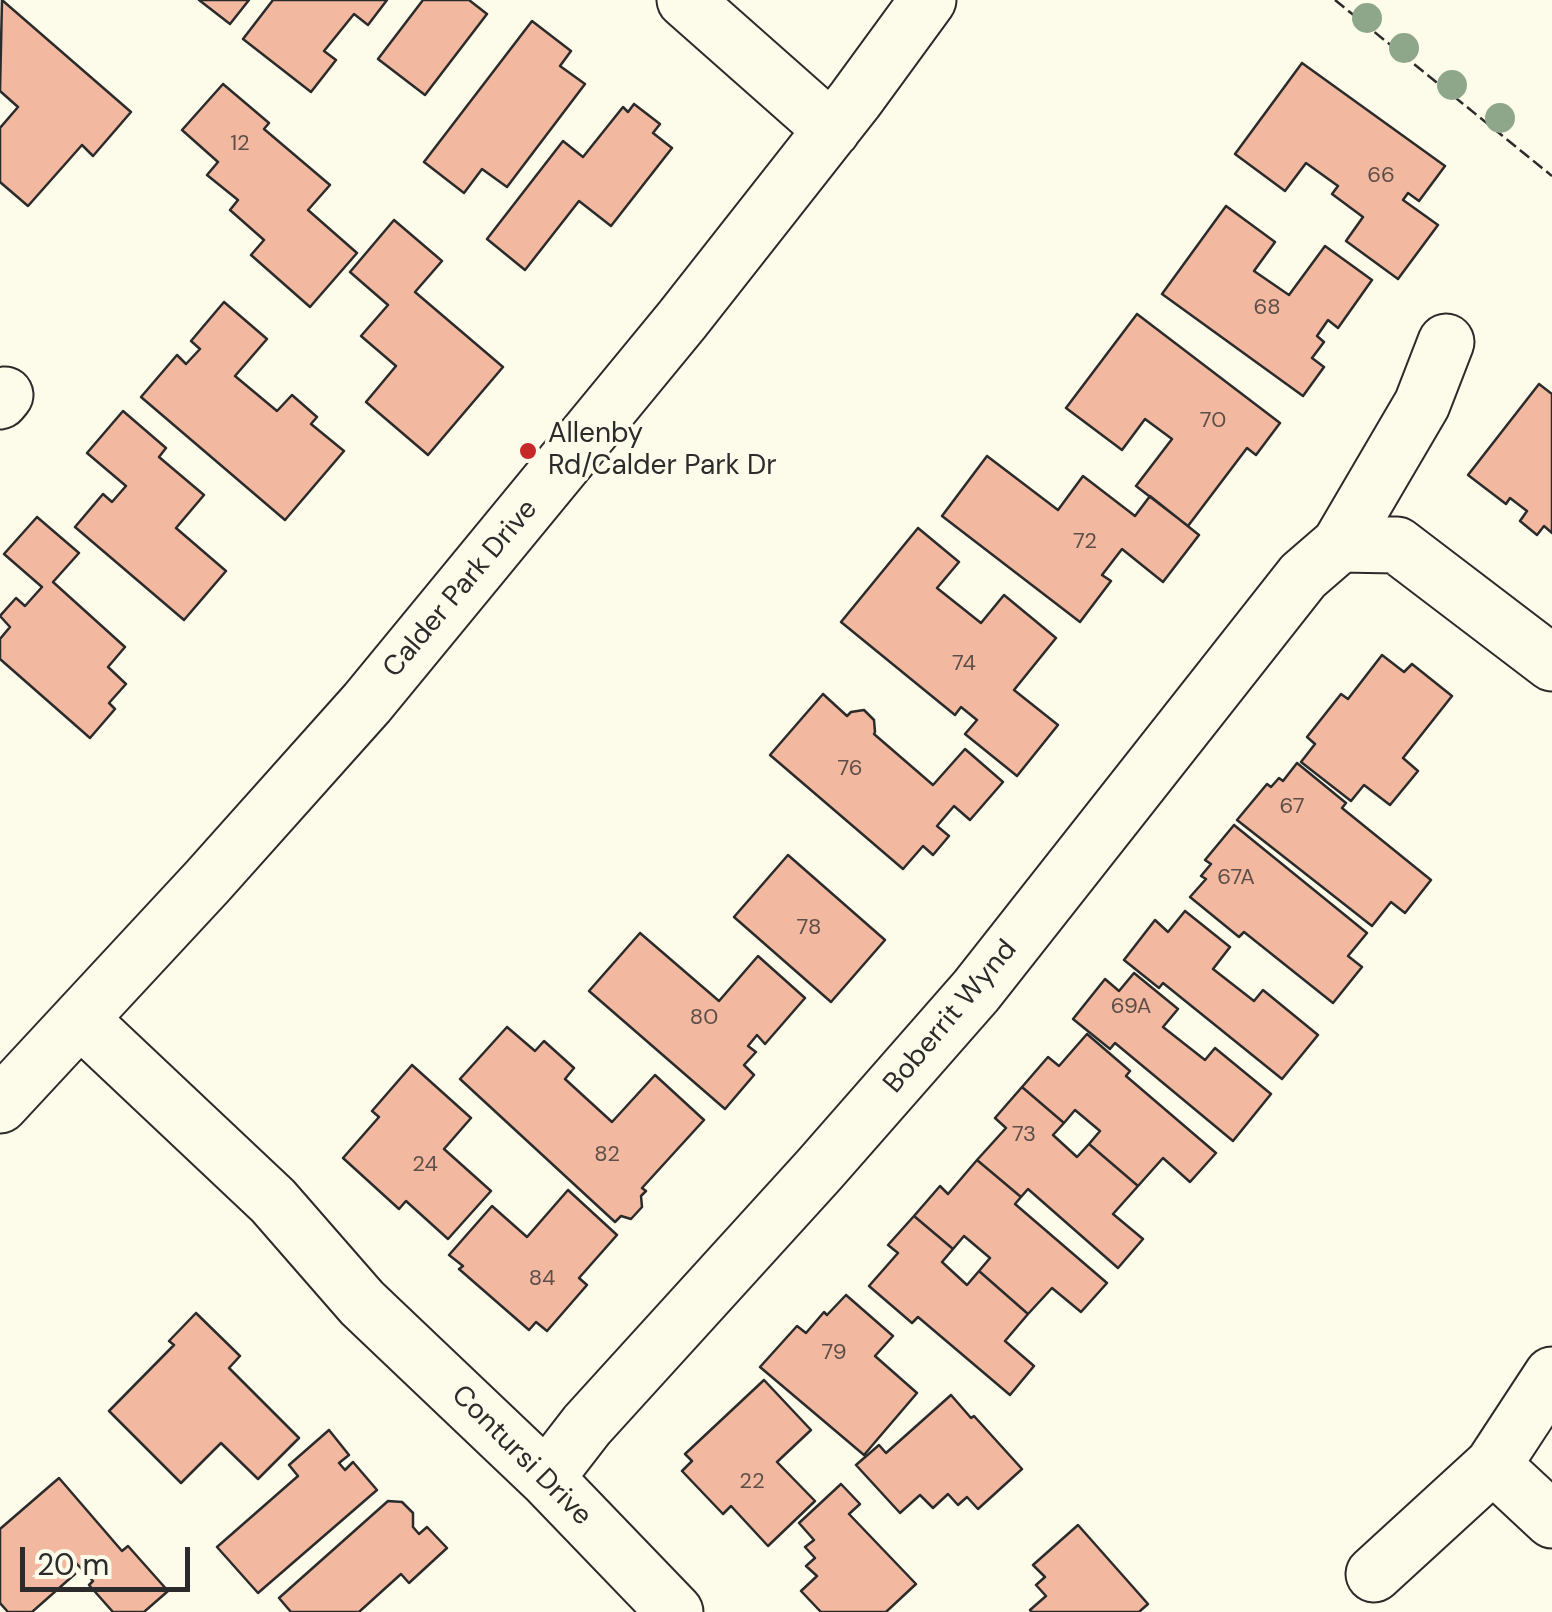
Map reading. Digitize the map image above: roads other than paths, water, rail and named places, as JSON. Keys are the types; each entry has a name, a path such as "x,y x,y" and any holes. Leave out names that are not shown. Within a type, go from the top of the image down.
{"street":[{"path":"685,0 843,115"},
{"path":"695,0 843,115"},
{"name":"Calder Park Drive","path":"0,1105 366,703 682,320 928,0"},
{"name":"Boberrit Wynd","path":"546,1478 587,1425 820,1170 976,991 1303,576 1340,544 1422,404 1446,342"},
{"path":"1340,544 1397,545 1552,662"},
{"name":"Contursi Drive","path":"69,1031 183,1159 255,1222 362,1304 546,1478 675,1612"},
{"path":"1374,1574 1493,1465 1552,1376"},
{"path":"1493,1465 1552,1520"}],"place":[{"name":"Allenby Rd/Calder Park Dr","path":"528,451"}]}
